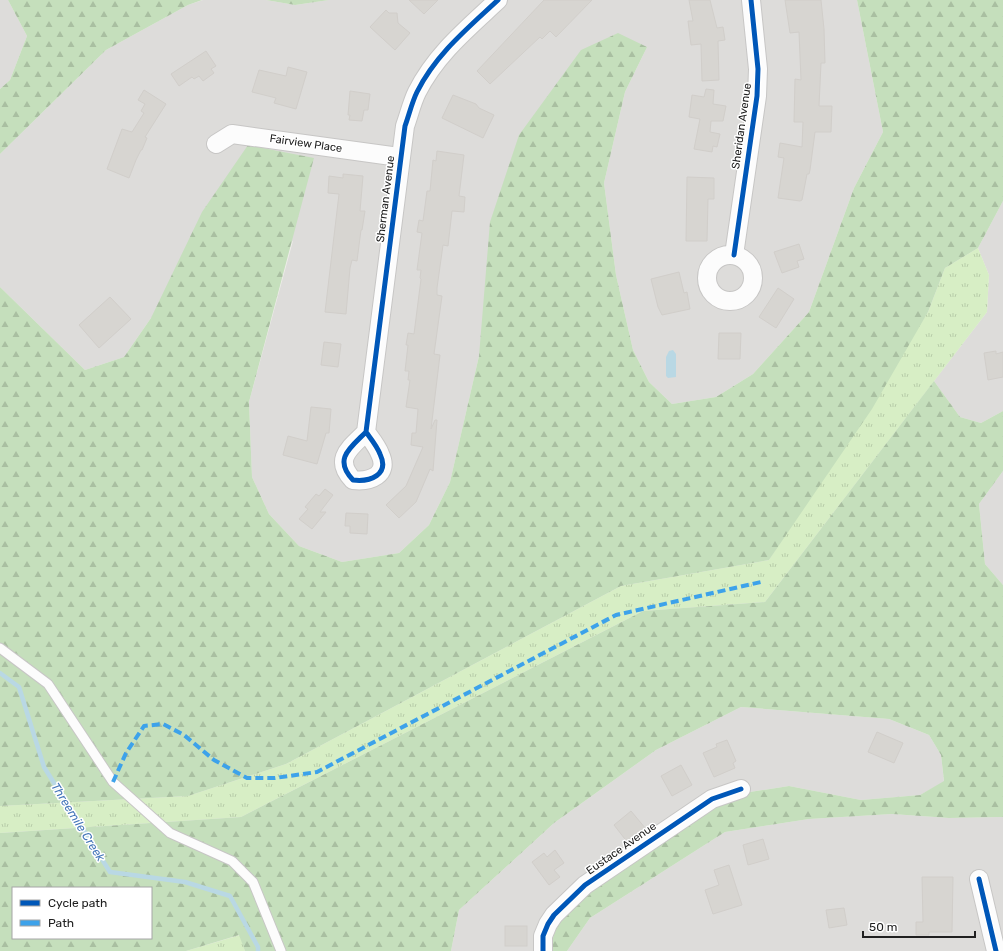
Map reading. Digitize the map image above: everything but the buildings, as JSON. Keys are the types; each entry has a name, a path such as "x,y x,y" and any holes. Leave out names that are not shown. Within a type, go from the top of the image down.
{"street":[{"name":"Sherman Avenue","path":"366,432 405,126 417,92 430,70 446,48 498,0"},
{"name":"Sheridan Avenue","path":"734,255 757,96 758,69 751,0"},
{"name":"Fairview Place","path":"216,144 232,134 400,158"},
{"name":"Eustace Avenue","path":"543,951 543,936 548,924 554,915 585,885 707,802 741,789"},
{"path":"979,878 996,951"}],"lane":[{"path":"0,648 48,684 113,782 170,833 232,861 253,882 281,951"}],"shaded area":[{"path":"0,0 8,0 27,36 10,80 0,89"},
{"path":"203,0 266,0 295,5 329,0 857,0 883,132 854,188 809,312 753,374 716,397 672,404 649,382 633,350 616,275 604,183 625,92 647,47 479,356 450,482 429,525 399,553 342,562 299,546 269,514 252,477 249,402 293,241 151,318 124,357 85,370 0,287 0,154 106,50 188,5"},
{"path":"1003,201 1003,411 981,423 960,417 934,381 987,312 989,275 978,248"},
{"path":"1003,471 1003,585 985,564 979,504"},
{"path":"741,707 889,719 929,735 941,755 944,782 920,795 861,800 789,786 750,792 551,945 552,951 451,951 459,910 554,823 656,750"},
{"path":"892,814 949,818 1003,817 1003,951 567,951 590,918 725,832 809,819"}],"green space":[{"path":"8,0 202,0 188,5 106,50 0,154 0,89 10,80 27,36"},
{"path":"266,0 329,0 295,5"},
{"path":"857,0 1003,0 1003,201 978,248 945,268 928,312 872,409 769,560 621,586 286,764 188,796 0,806 0,287 85,370 124,357 151,318 202,212 248,145 314,158 249,402 252,477 269,514 299,546 342,562 399,553 429,525 450,482 479,356 490,222 519,135 581,50 618,33 647,47 625,92 604,183 616,275 633,350 649,382 672,404 716,397 753,374 809,312 854,188 883,132"},
{"path":"978,248 989,275 987,312 765,602 643,611 241,817 0,833 0,806 188,796 286,764 621,586 769,560 928,312 945,268"},
{"path":"934,381 960,417 981,423 1003,411 1003,471 979,504 985,564 1003,585 1003,817 949,818 892,814 809,819 725,832 590,918 567,951 552,951 551,945 557,924 595,885 702,812 750,792 789,786 861,800 920,795 944,781 941,755 929,735 889,719 741,707 656,750 554,823 459,910 451,951 245,951 239,935 186,951 0,951 0,833 241,817 643,611 765,602"},
{"path":"240,935 245,951 186,951"}],"water":[{"path":"673,350 676,354 676,377 668,378 666,376 666,357 669,351"}],"waterway":[{"name":"Threemile Creek","path":"0,673 19,687 44,767 110,872 185,882 230,896 258,947 258,951"}],"marked path":[{"path":"113,782 126,753 144,726 163,724 184,735 214,760 247,778 275,778 317,772 616,615 761,582"}],"cycle path":[{"path":"366,432 379,451 382,467 377,476 366,480 353,480 347,473 344,466 344,460 346,454 354,443 366,432 405,126 417,92 433,66 453,42 498,0"},
{"path":"734,255 757,96 758,69 751,0"},
{"path":"543,951 543,936 548,924 554,915 585,885 712,799 741,789"},
{"path":"979,879 996,951"}]}
